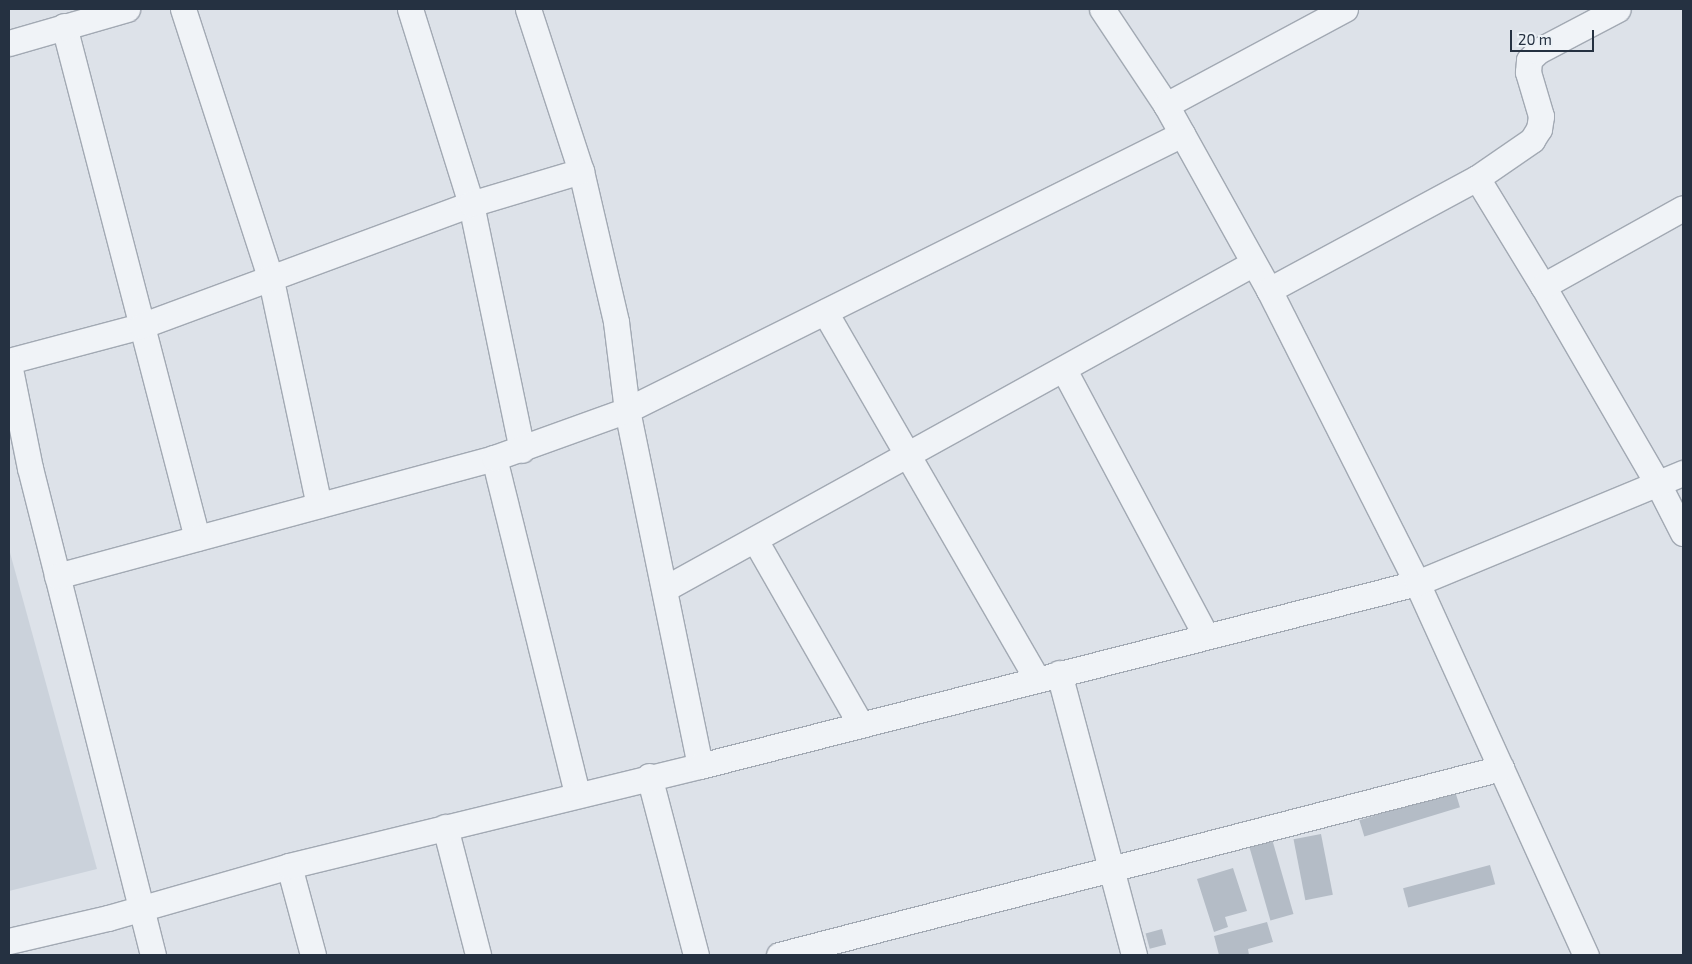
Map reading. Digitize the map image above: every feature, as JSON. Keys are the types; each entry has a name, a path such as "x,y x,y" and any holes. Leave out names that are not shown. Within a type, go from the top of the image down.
{"street":[{"path":"9,43 127,9"},
{"path":"183,9 271,280 320,505"},
{"path":"410,9 471,204 522,450"},
{"path":"528,9 581,171 616,322 626,410 666,588 700,766"},
{"path":"1102,9 1166,105 1268,290 1417,582 1501,768 1581,954"},
{"path":"1166,105 1345,9"},
{"path":"1268,290 1477,178 1532,140 1540,129 1541,116 1528,72 1529,60 1538,51 1618,9"},
{"path":"64,26 197,538"},
{"path":"57,576 522,450 626,410 1182,134"},
{"path":"153,955 57,576 19,471 9,363 141,326 271,280 471,204 581,171"},
{"path":"1477,178 1544,286 1658,484 1683,533"},
{"path":"1544,286 1683,208"},
{"path":"666,588 1064,370 1252,264"},
{"path":"825,312 908,456 1047,675 1110,870 1134,955"},
{"path":"1064,370 1205,634"},
{"path":"494,458 578,794"},
{"path":"9,941 141,908 289,866 649,776 700,766 860,722 1417,582 1683,474"},
{"path":"755,540 860,722"},
{"path":"779,955 1501,768"},
{"path":"649,776 696,955"},
{"path":"445,827 478,955"},
{"path":"289,866 313,955"}],"shaded area":[{"path":"9,549 97,869 9,891"}],"building":[{"path":"1455,791 1460,807 1364,836 1359,820"},
{"path":"1321,834 1333,895 1305,900 1294,839"},
{"path":"1272,839 1293,914 1270,921 1249,846"},
{"path":"1490,865 1495,884 1408,908 1403,888"},
{"path":"1233,868 1247,911 1225,917 1228,927 1214,932 1197,879"},
{"path":"1267,922 1273,942 1248,949 1249,955 1219,955 1214,936"},
{"path":"1162,929 1166,944 1150,949 1146,933"}]}
